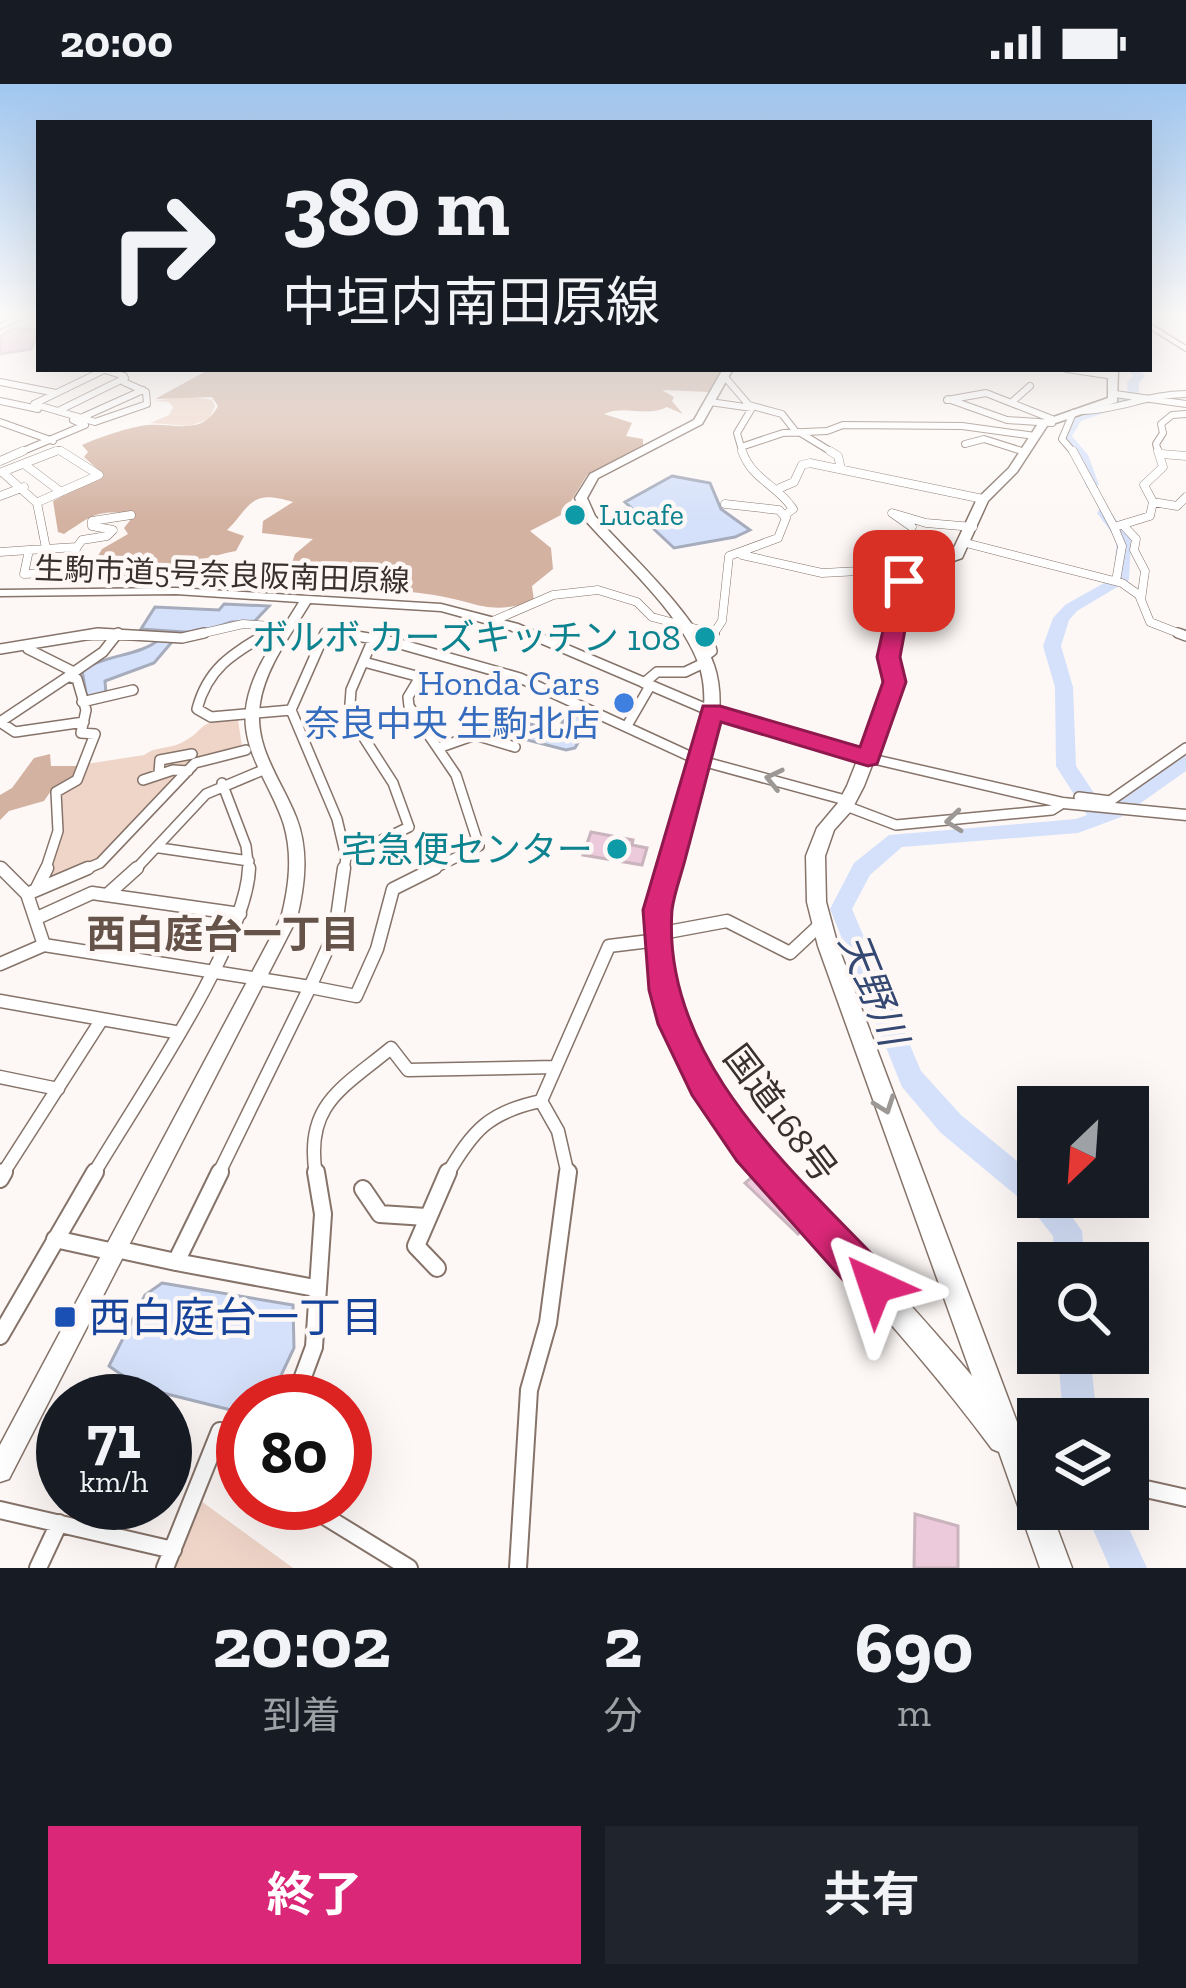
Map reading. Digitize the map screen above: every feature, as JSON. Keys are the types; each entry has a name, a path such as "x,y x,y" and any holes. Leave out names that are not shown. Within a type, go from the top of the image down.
{"highway":[{"name":"国道168号","path":"721,382 689,429 604,470 581,491 582,507 589,517 704,660 711,711 661,885 658,937 675,1024 724,1115 955,1373 1017,1452"},
{"path":"916,568 949,561 966,543 983,499 1048,421 1116,401 1115,382"},
{"name":"国道168号","path":"916,568 901,590 888,657 895,682 847,804 817,846 814,888 821,924 1017,1444"},
{"name":"国道168号","path":"1044,1530 1056,1568"}],"street":[{"path":"1,382 56,393"},
{"path":"78,382 34,404 95,422 147,404 143,390"},
{"path":"60,410 116,382"},
{"path":"125,382 143,390"},
{"path":"628,724 657,672 689,671 712,651 712,633 722,621 728,595 727,560 778,538 785,528 784,515 793,506 780,488 757,477 740,454 737,433 752,411 733,382"},
{"path":"1012,402 1030,386"},
{"path":"0,401 29,387"},
{"path":"83,417 143,390"},
{"path":"978,392 1012,402 1048,421 996,417 946,400 978,392"},
{"path":"1116,401 1186,394"},
{"path":"1116,401 1139,398 1186,404"},
{"path":"0,401 85,425 2,472 38,502 47,526 46,548"},
{"path":"710,403 749,405 782,414 798,432 838,456 842,470"},
{"path":"1119,526 1150,516 1153,502 1144,485 1163,467 1156,441 1163,434 1161,424 1186,414"},
{"path":"1074,416 1062,439 1076,452 1097,507 1136,539 1134,550 1145,568 1142,599 1150,622 1186,636"},
{"path":"996,417 998,430"},
{"path":"0,422 57,442"},
{"path":"741,447 843,424 979,428 1035,436"},
{"path":"979,428 984,439"},
{"path":"964,444 984,439 1025,452"},
{"path":"0,464 57,442"},
{"path":"0,446 61,492"},
{"path":"0,464 59,450 99,475 38,502"},
{"path":"1162,454 1186,456"},
{"path":"780,488 794,482 804,463 881,476 922,491 983,499"},
{"path":"0,496 24,487"},
{"path":"1153,502 1178,506 1186,497"},
{"path":"725,504 742,503 784,515"},
{"path":"912,526 892,513 926,523 973,527"},
{"path":"29,550 24,574 64,573 82,539 111,533 92,526 97,518 131,515"},
{"path":"1119,526 1119,582"},
{"path":"966,543 1119,582 1142,599"},
{"path":"0,552 76,547"},
{"path":"739,555 822,573 916,568"},
{"name":"生駒市道5号奈良阪南田原線","path":"0,593 90,589 416,605 493,621 711,711 868,758 1077,802 1186,815"},
{"path":"493,621 571,590 622,595 643,603 652,617 712,633"},
{"path":"291,710 211,717 196,710 201,688 234,647 281,627 307,598"},
{"path":"0,650 118,633 182,638 243,624 281,627"},
{"path":"0,1470 289,918 298,866 288,816 263,770 251,713 281,627"},
{"path":"176,1262 335,932 346,857 333,802 298,740 291,710 326,631 520,678 698,760 847,804 896,825 1110,800 1186,748"},
{"path":"15,732 0,722 103,652 118,633"},
{"path":"346,857 409,827 393,783 355,724 351,690 374,639"},
{"path":"26,648 77,679 82,734 95,734 77,780 56,792 60,811 56,852 29,898"},
{"path":"0,964 44,945 356,996 377,949 393,890 479,846 470,806 409,706 419,676 364,662"},
{"path":"82,701 133,690"},
{"path":"0,743 15,732 84,722"},
{"path":"438,748 475,735 515,747"},
{"path":"29,898 100,863 195,763 246,750"},
{"path":"159,772 160,760 192,754"},
{"path":"108,894 160,848 206,794 222,783 263,770"},
{"path":"143,780 159,772 188,771"},
{"path":"0,1336 212,971 248,897 247,839 222,783"},
{"path":"160,848 249,861"},
{"path":"0,867 6,882 29,898 44,945"},
{"path":"37,918 92,893 240,914"},
{"path":"541,1100 609,946 727,921 790,953 821,924"},
{"path":"0,1001 176,1032"},
{"path":"0,1180 6,1161 102,1019"},
{"path":"304,1374 314,1347 323,1214 312,1152 323,1104 334,1090 391,1048 408,1070 555,1067"},
{"path":"0,1077 58,1089"},
{"path":"437,1268 416,1246 425,1217 462,1151 500,1111 541,1100"},
{"path":"518,1568 529,1390 548,1323 568,1172 558,1131 541,1100"},
{"path":"363,1189 380,1214 425,1217"},
{"path":"56,1239 315,1288"},
{"path":"80,1530 169,1559 216,1441"},
{"path":"0,1510 36,1518"},
{"path":"38,1568 56,1530"},
{"path":"347,1530 409,1568"}],"shaded area":[{"path":"186,382 715,382 709,392 662,390 674,397 672,401 683,414 667,407 604,414 632,423 626,436 643,439 643,445 587,475 563,514 530,531 551,548 553,569 532,586 534,601 494,608 396,590 284,586 295,554 313,539 262,533 263,521 293,502 268,497 252,502 227,530 244,536 236,551 145,575 89,580 86,576 102,549 128,534 124,528 135,514 103,513 64,534 58,532 53,501 104,475 84,457 88,452 82,445 140,426 196,425 218,406 212,397 155,399"},
{"path":"189,396 212,400 215,406 209,419 189,426 150,423 169,415 173,407 154,401"},
{"path":"234,718 243,753 198,765 102,865 42,885 60,839 59,792 86,764 144,755 181,743 206,724"},
{"path":"50,754 51,766 77,766 73,779 53,788 44,801 9,811 0,820 0,795 12,788 34,758"},
{"path":"201,1501 216,1512 216,1530 241,1530 293,1568 175,1568"}],"water":[{"path":"672,476 710,483 721,509 750,530 674,548 625,502"},
{"path":"224,604 269,606 255,621 231,622 199,633 141,629 155,607 219,610"},
{"path":"159,639 172,642 154,663 105,681 106,694 87,699 82,670"},
{"path":"569,714 591,720 575,748 566,750 485,729 497,715 556,731"},
{"path":"162,1283 293,1305 294,1348 282,1374 216,1374 216,1406 192,1400 192,1374 120,1374 109,1366 145,1295"}],"building":[{"name":"宅急便センター","path":"591,832 633,840 632,845 647,848 642,865 583,855"},
{"path":"753,1176 802,1231 798,1234 745,1183"},
{"path":"915,1514 958,1526 958,1568 914,1568"}],"waterway":[{"path":"1092,485 1081,455 1065,436 1076,418 1134,398 1133,382"},
{"path":"1099,817 1066,766 1064,687 1052,646 1061,618 1071,608 1121,580 1124,540 1104,513"},
{"name":"天野川","path":"1017,1179 951,1124 911,1079 841,909 849,888 862,869 897,840 1078,826 1114,812 1186,761"},
{"name":"天野川","path":"1057,1218 1067,1231 1068,1242"},
{"name":"天野川","path":"1076,1374 1078,1398"},
{"name":"天野川","path":"1112,1530 1129,1568"}],"place":[{"name":"Lucafe","path":"575,515"},
{"name":"ボルボ カーズキッチン 108","path":"705,637"},
{"name":"Honda Cars 奈良中央 生駒北店","path":"624,703"},
{"name":"宅急便センター","path":"617,849"},
{"name":"西白庭台一丁目","path":"65,1317"}],"district":[{"name":"西白庭台一丁目","path":"223,934"}],"route":[{"path":"875,1286 750,1149 704,1084 664,990 657,934 661,885 711,711 868,758 895,682 888,657 904,581"}]}
